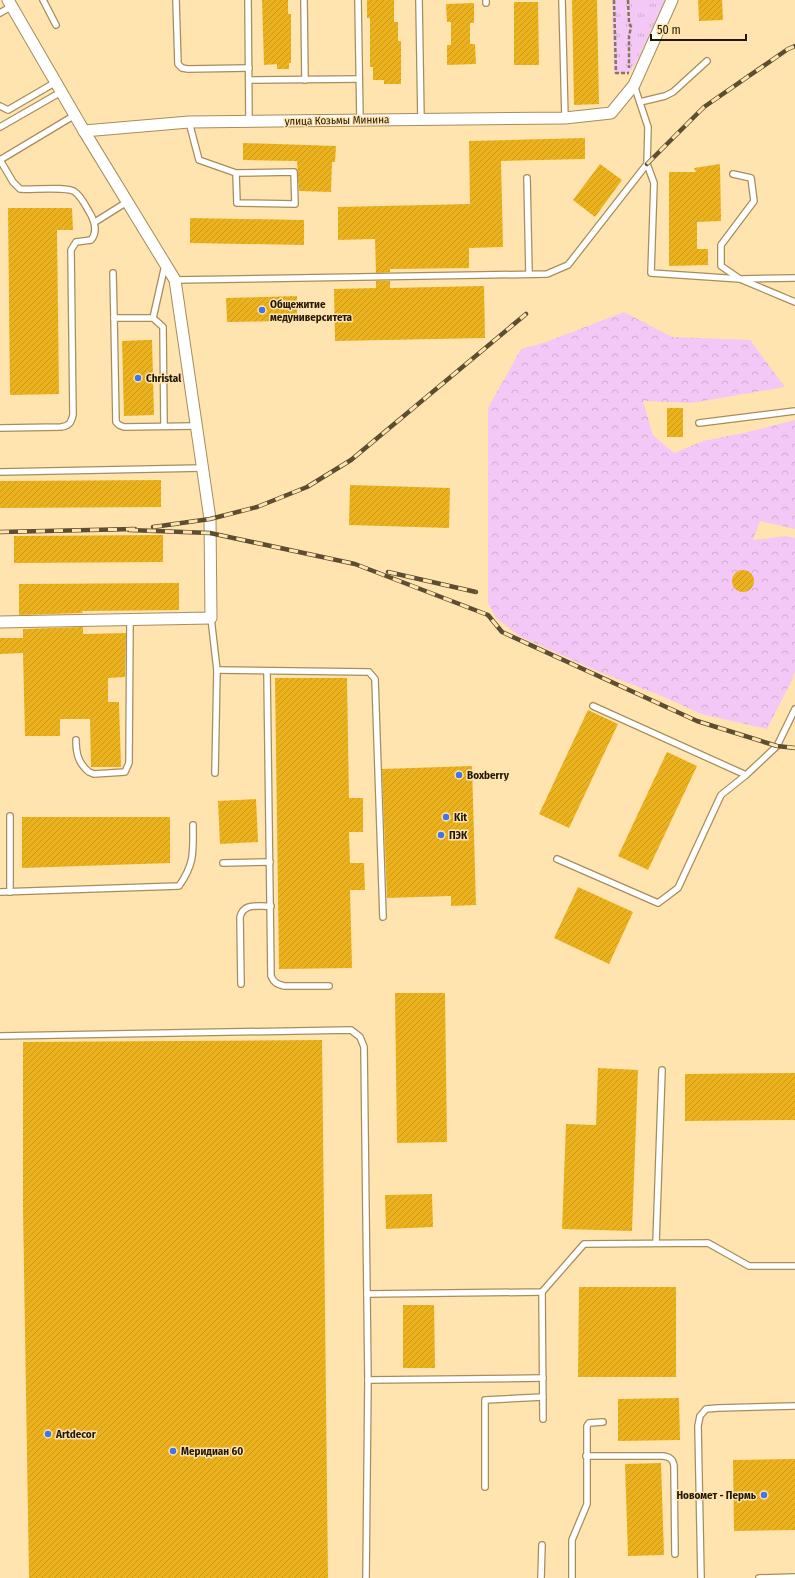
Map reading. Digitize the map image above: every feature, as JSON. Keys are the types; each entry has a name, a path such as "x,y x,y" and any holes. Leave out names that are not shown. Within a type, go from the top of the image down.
{"street":[{"name":"улица Козьмы Минина","path":"84,130 190,122 565,118 611,113 634,85 672,0"},
{"path":"0,622 211,618 210,519 174,280 75,116 10,3"}],"lane":[{"path":"42,0 56,25"},
{"path":"176,0 178,64 182,68 249,68"},
{"path":"248,0 249,122"},
{"path":"304,0 305,80"},
{"path":"358,0 360,120"},
{"path":"419,0 421,120"},
{"path":"562,0 565,118"},
{"path":"0,13 10,3"},
{"path":"640,102 665,96 673,92 707,61"},
{"path":"249,80 359,79"},
{"path":"634,85 648,127 647,164 654,183 651,273 740,279 795,278"},
{"path":"0,106 8,110 59,87"},
{"path":"0,127 59,87"},
{"path":"0,428 61,427 68,426 72,422 71,250 76,242 91,240 95,233 95,222 75,191 65,189 20,189 13,182 0,160 75,116"},
{"path":"190,122 199,160 236,173 294,172 295,204 237,203 236,173"},
{"path":"174,280 547,274 568,265 647,164"},
{"path":"733,174 751,178 754,201 721,246 721,266 740,279 795,302"},
{"path":"526,178 529,274"},
{"path":"95,222 127,202"},
{"path":"153,318 165,265"},
{"path":"113,274 116,422 118,425 124,427 196,426"},
{"path":"114,318 153,318 162,327 164,426"},
{"path":"699,423 795,411"},
{"path":"0,472 203,468"},
{"path":"211,618 217,670 215,773"},
{"path":"76,740 76,755 88,772 119,773 125,772 128,769 130,620"},
{"path":"217,670 267,672 369,672 373,675 383,917"},
{"path":"267,672 272,976 273,980 277,984 284,986 329,986"},
{"path":"593,706 746,775"},
{"path":"557,859 658,903 678,888 721,795 778,746 795,709"},
{"path":"10,816 10,892"},
{"path":"0,892 179,886 186,876 193,858 193,825"},
{"path":"223,863 270,862"},
{"path":"241,984 241,912 244,908 270,906"},
{"path":"0,1036 351,1030 360,1038 364,1047 368,1380 366,1578"},
{"path":"656,1244 662,1070"},
{"path":"543,1419 542,1292 584,1244 708,1243 749,1266 795,1266"},
{"path":"367,1294 542,1292"},
{"path":"368,1380 543,1378"},
{"path":"485,1487 485,1400 543,1397"},
{"path":"701,1578 698,1426 700,1416 706,1409 795,1406"},
{"path":"572,1578 572,1540 587,1504 587,1426 589,1423 603,1422"},
{"path":"586,1456 663,1456 673,1460 675,1554"},
{"path":"542,1544 542,1578"},
{"path":"759,1578 795,1577"}],"path":[{"path":"614,0 616,73 629,73 629,36 631,27 629,22 628,0"}],"green space":[{"path":"612,0 665,0 636,63 629,73 614,73"},
{"path":"624,312 672,337 750,340 785,387 692,403 643,401 653,435 674,453 703,441 795,420 795,529 760,521 753,540 786,536 795,538 795,671 792,680 767,729 701,714 664,697 597,671 519,636 496,618 488,603 488,408 521,349 546,342"}],"building":[{"path":"262,0 288,0 288,14 291,14 291,63 289,63 289,69 277,69 277,64 264,65"},
{"path":"367,0 394,0 394,22 398,22 398,41 401,41 401,84 384,84 384,80 373,80 373,67 370,67 370,18 367,18"},
{"path":"572,0 597,0 599,104 574,105"},
{"path":"698,0 722,0 723,20 699,21"},
{"path":"514,2 538,2 539,65 514,65"},
{"path":"474,3 474,23 470,23 470,44 475,44 476,64 447,65 447,45 451,45 451,22 447,22 446,4"},
{"path":"585,138 585,159 501,161 503,247 469,248 469,268 390,269 390,272 376,273 375,239 338,240 338,207 470,204 469,141"},
{"path":"243,143 336,146 335,162 332,162 331,192 299,191 297,161 243,160"},
{"path":"600,164 622,180 595,217 573,200"},
{"path":"720,164 721,221 697,222 697,249 708,249 708,265 669,266 669,172 696,172 694,168"},
{"path":"8,208 72,208 73,230 57,230 59,394 10,395"},
{"path":"190,218 304,220 304,245 190,243"},
{"path":"376,281 390,281 390,288 484,286 485,338 335,341 334,289 376,288"},
{"name":"Общежитие медуниверситета","path":"297,296 297,321 227,322 226,298"},
{"name":"Christal","path":"152,340 154,415 124,416 122,341"},
{"path":"667,408 683,408 683,437 667,437"},
{"path":"161,480 161,507 0,508 0,481"},
{"path":"350,485 450,488 449,528 349,525"},
{"path":"163,535 163,562 14,563 14,536"},
{"path":"743,570 751,573 754,581 751,589 743,592 735,589 732,581 735,573"},
{"path":"179,583 179,610 82,611 83,613 19,615 19,584"},
{"path":"83,627 83,634 126,633 125,677 108,678 108,702 119,702 121,767 91,767 90,719 60,719 60,736 25,736 23,653 0,654 0,638 23,638 23,629"},
{"path":"275,678 347,678 349,798 363,798 363,832 349,832 350,863 364,863 365,890 350,890 352,968 279,969"},
{"path":"588,710 618,724 569,828 539,814"},
{"path":"667,752 697,766 648,870 618,856"},
{"path":"472,766 476,905 451,906 451,896 387,898 382,769"},
{"path":"256,799 258,842 220,844 218,801"},
{"path":"22,817 170,817 170,863 22,868"},
{"path":"578,887 633,912 609,964 554,938"},
{"path":"395,993 445,993 447,1142 397,1143"},
{"path":"322,1040 328,1578 29,1578 23,1208 23,1042"},
{"path":"598,1068 638,1070 632,1231 562,1229 566,1124 596,1125"},
{"path":"795,1073 795,1120 685,1121 685,1074"},
{"path":"432,1194 433,1227 386,1229 385,1195"},
{"path":"579,1287 676,1287 676,1377 578,1377"},
{"path":"403,1305 434,1305 435,1368 403,1368"},
{"path":"679,1398 680,1440 618,1441 618,1399"},
{"name":"Новомет - Пермь","path":"795,1459 795,1530 734,1531 733,1460"},
{"path":"661,1463 664,1555 628,1556 625,1464"}],"railway":[{"path":"647,164 704,107 788,49 795,46"},
{"path":"153,527 210,519 257,507 307,487 351,460 526,314"},
{"path":"0,532 135,529"},
{"path":"129,530 210,533 355,564 488,615 502,632 697,721 777,746 795,748"},
{"path":"388,572 476,592"}],"place":[{"name":"Общежитие медуниверситета","path":"262,310"},
{"name":"Christal","path":"138,378"},
{"name":"Boxberry","path":"459,775"},
{"name":"Kit","path":"446,817"},
{"name":"ПЭК","path":"441,835"},
{"name":"Artdecor","path":"48,1434"},
{"name":"Меридиан 60","path":"173,1451"},
{"name":"Новомет - Пермь","path":"764,1495"}]}
